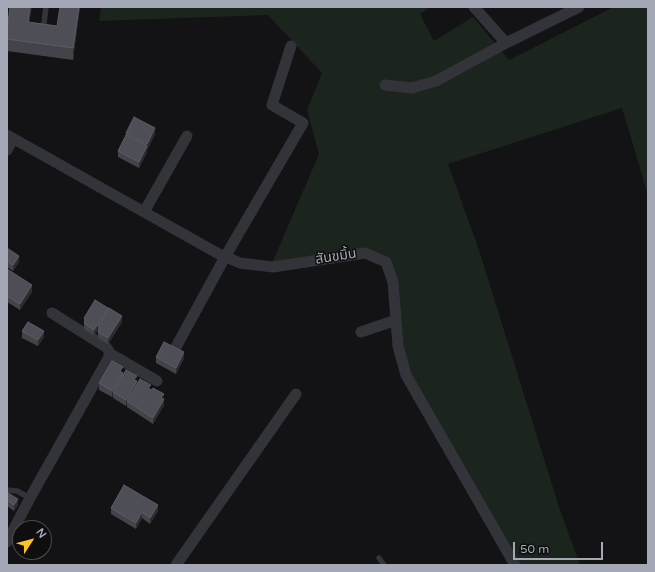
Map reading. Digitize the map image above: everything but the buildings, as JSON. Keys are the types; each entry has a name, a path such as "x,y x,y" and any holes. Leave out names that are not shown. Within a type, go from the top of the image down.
{"street":[{"path":"474,7 506,43"},
{"path":"385,85 412,88 436,82 506,43 579,7"},
{"path":"176,347 225,257 303,123 272,105 291,46"},
{"path":"144,212 187,136"},
{"path":"7,150 10,137"},
{"name":"สันขมิ้น","path":"10,137 217,254 240,263 273,268 365,253 386,262 393,282 398,346 406,375 515,565"},
{"path":"52,313 106,347 109,353 157,381"},
{"path":"361,332 396,320"},
{"path":"7,542 109,357 109,353"},
{"path":"176,565 296,394"}],"lane":[{"path":"44,23 46,7"},
{"path":"7,490 17,491 30,498"},
{"path":"379,558 384,565"}],"shaded area":[{"path":"101,7 431,7 420,14 434,41 473,17 509,60 614,7 648,7 648,195 622,108 448,164 479,250 559,507 580,565 515,565 406,375 386,262 365,253 269,270 319,154 307,110 322,73 268,15 99,21"}]}
